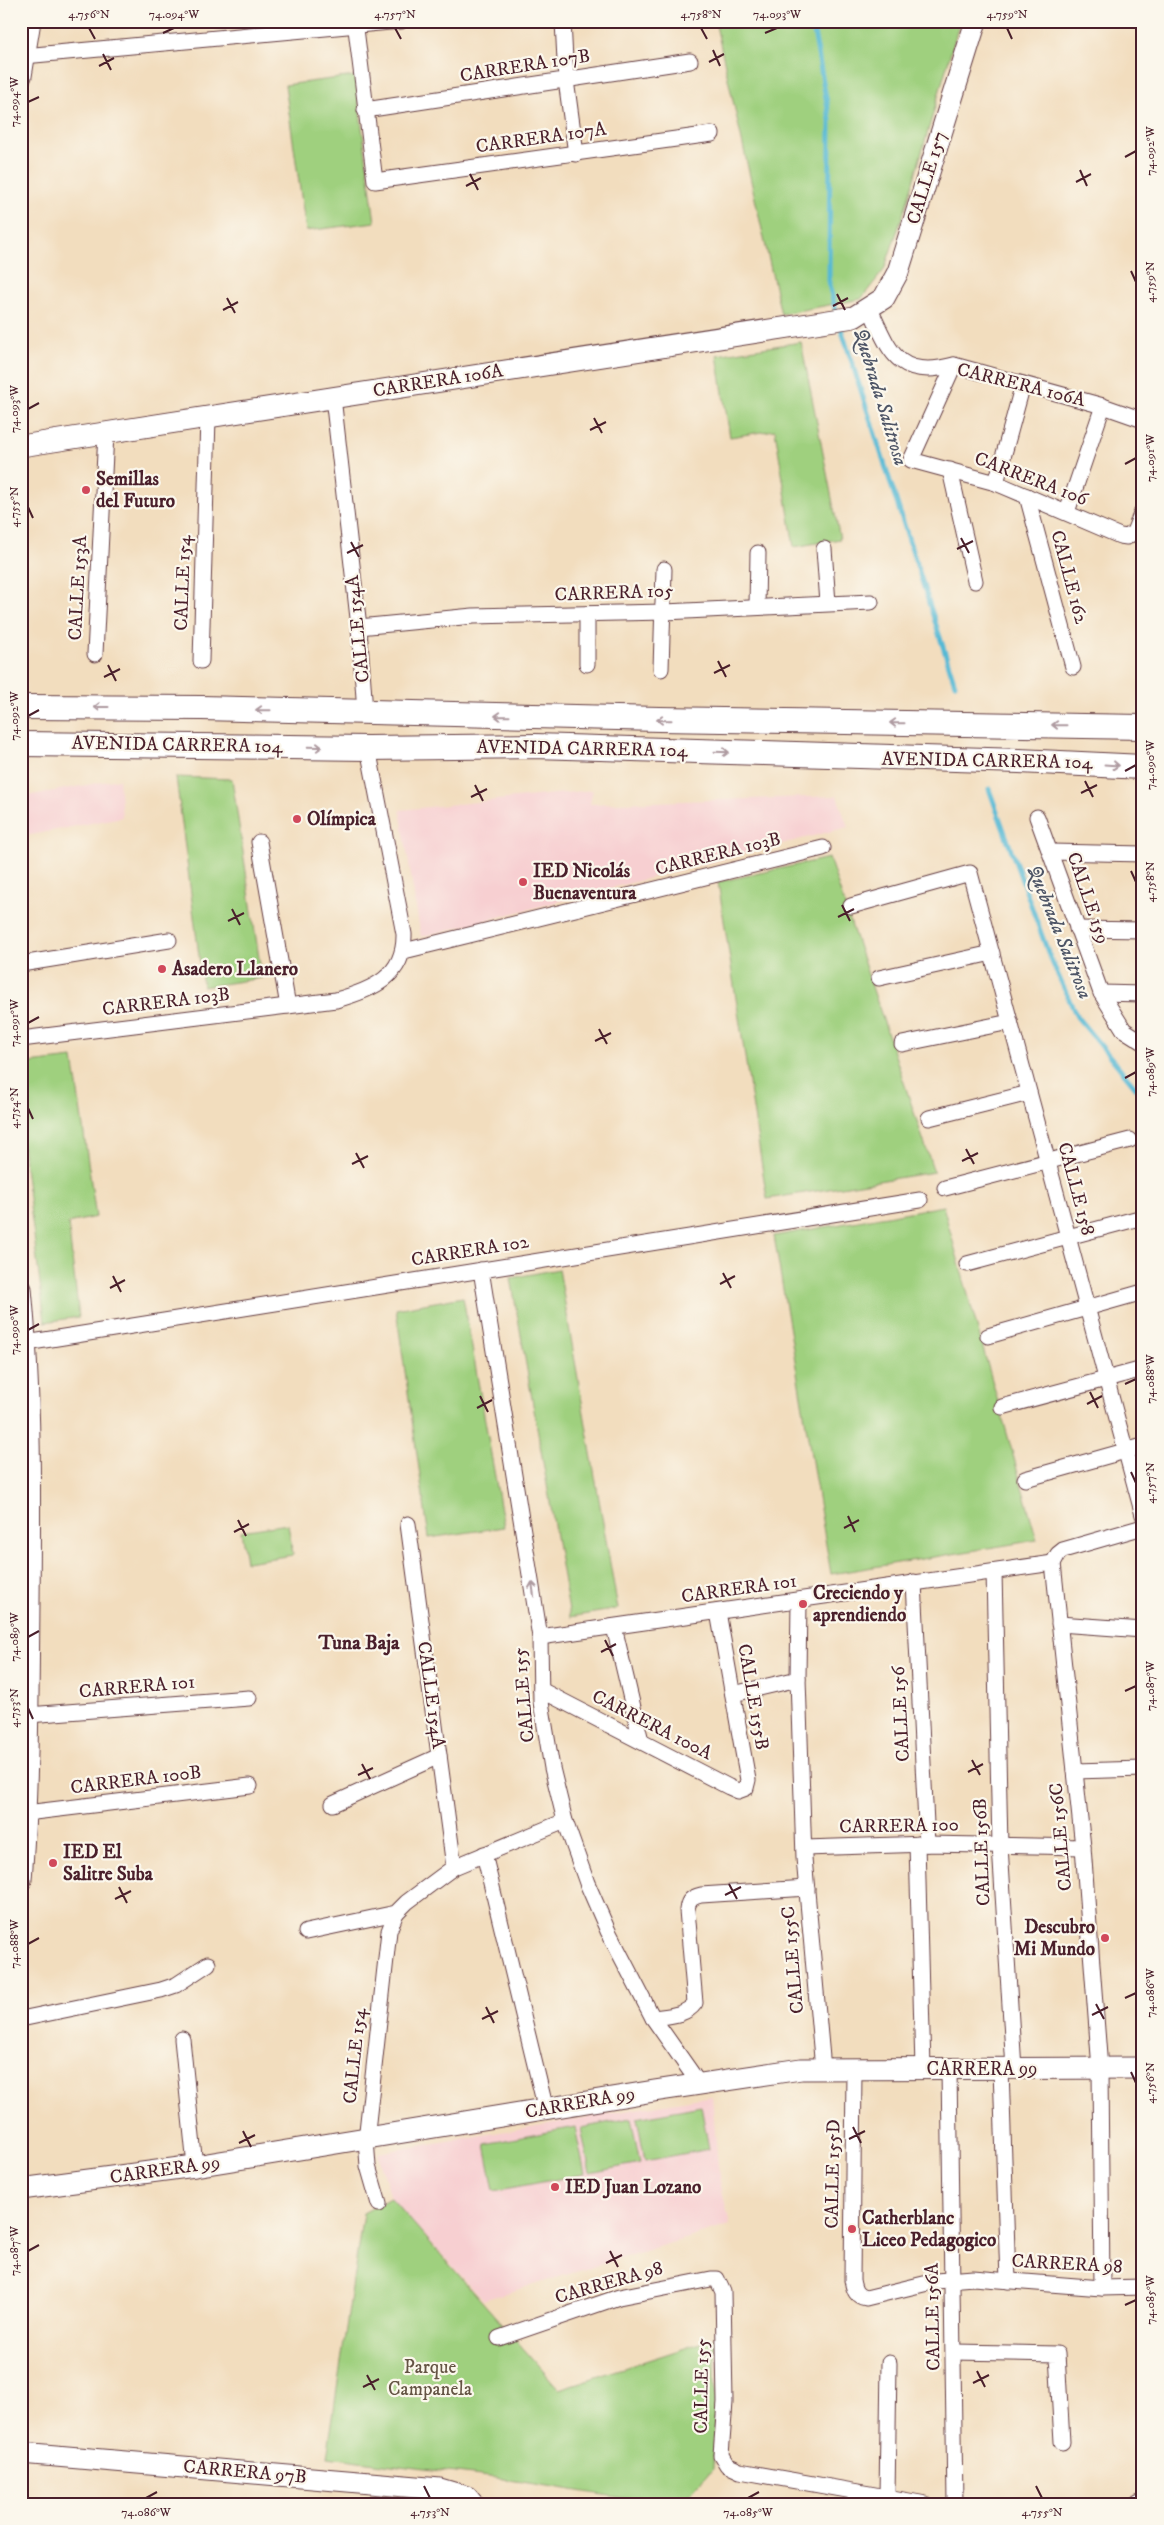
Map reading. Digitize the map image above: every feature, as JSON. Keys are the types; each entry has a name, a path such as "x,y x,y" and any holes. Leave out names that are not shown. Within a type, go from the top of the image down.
{"main road":[{"name":"AVENIDA CARRERA 104","path":"24,706 1143,727"},
{"name":"AVENIDA CARRERA 104","path":"21,744 368,748 551,747 897,759 1019,761 1143,767"}],"street":[{"path":"30,21 23,66 293,27 401,21"},
{"path":"563,21 566,80 576,154"},
{"name":"CALLE 157","path":"862,313 884,298 898,272 976,21"},
{"path":"355,24 365,110"},
{"name":"CARRERA 107B","path":"365,110 690,61"},
{"name":"CARRERA 107A","path":"365,110 374,181 712,134"},
{"name":"CARRERA 106A","path":"21,446 815,323 862,313 891,353 900,362 922,370 934,370 954,365 1103,406 1143,420"},
{"name":"CARRERA 106","path":"954,365 911,460 996,483 1120,536 1127,537 1134,532 1143,509"},
{"path":"996,483 1023,384"},
{"name":"CALLE 154A","path":"333,397 359,627 365,712"},
{"path":"1067,512 1103,406"},
{"name":"CALLE 154","path":"200,661 208,416"},
{"name":"CALLE 153A","path":"95,654 106,433"},
{"path":"950,470 975,581"},
{"name":"CALLE 162","path":"1027,496 1074,668"},
{"path":"824,549 828,603"},
{"path":"757,606 758,553"},
{"path":"661,669 664,569"},
{"name":"CARRERA 105","path":"359,627 473,616 664,612 757,606 871,602"},
{"path":"587,614 587,664"},
{"path":"368,748 404,934 404,951"},
{"name":"CALLE 159","path":"1037,817 1100,993 1124,1030 1143,1042"},
{"path":"259,842 288,1006"},
{"name":"CARRERA 103B","path":"21,1039 336,1000 364,992 382,982 397,965 404,951 823,848"},
{"path":"1051,852 1143,854"},
{"name":"CALLE 158","path":"851,906 970,873 1143,1515"},
{"path":"1076,929 1143,930"},
{"path":"21,964 169,940"},
{"path":"879,978 992,953"},
{"path":"1100,993 1143,994"},
{"path":"902,1044 1010,1022"},
{"path":"929,1118 1029,1092"},
{"path":"945,1188 1130,1140"},
{"name":"CARRERA 102","path":"26,1343 920,1200"},
{"path":"967,1264 1143,1217"},
{"name":"CALLE 155","path":"481,1270 540,1637 541,1690 552,1768 565,1821 586,1883 608,1931 653,2018 700,2085"},
{"path":"21,1289 26,1343 28,1716 26,1813 21,1880"},
{"path":"988,1336 1143,1292"},
{"path":"1002,1407 1143,1369"},
{"path":"1025,1479 1143,1446"},
{"name":"CALLE 154A","path":"408,1524 454,1867"},
{"path":"1053,1563 1058,1554 1064,1550 1143,1527"},
{"name":"CARRERA 101","path":"540,1637 1053,1563"},
{"name":"CALLE 156C","path":"1053,1563 1083,1847 1100,2069 1102,2288"},
{"name":"CALLE 156B","path":"994,1572 1000,1846 1008,2069 1008,2280"},
{"name":"CALLE 156","path":"914,1582 922,1844 922,2069"},
{"name":"CALLE 155C","path":"799,1600 798,1679 807,1888 823,2069"},
{"name":"CALLE 155B","path":"718,1612 748,1780 746,1788"},
{"path":"1059,1624 1143,1630"},
{"path":"614,1627 641,1741"},
{"path":"733,1694 798,1679"},
{"name":"CARRERA 100A","path":"541,1690 728,1787 738,1791 746,1788"},
{"name":"CARRERA 101","path":"28,1716 249,1698"},
{"path":"333,1804 439,1756"},
{"path":"1075,1771 1143,1769"},
{"name":"CARRERA 100B","path":"26,1813 250,1786"},
{"path":"306,1932 396,1913 407,1902 454,1867 565,1821"},
{"name":"CARRERA 100","path":"805,1848 922,1844 1083,1847"},
{"path":"484,1854 546,2110"},
{"path":"653,2018 684,2013 695,2004 687,1910 688,1903 692,1897 701,1894 807,1888"},
{"name":"CALLE 154","path":"379,2204 368,2166 366,2140 389,1932 396,1913"},
{"path":"21,2020 161,1990 176,1985 208,1964"},
{"path":"182,2039 195,2166"},
{"name":"CARRERA 99","path":"21,2189 195,2166 366,2140 801,2069 1143,2068"},
{"name":"CALLE 155D","path":"852,2280 854,2069"},
{"name":"CALLE 156A","path":"949,2069 955,2504"},
{"name":"CARRERA 98","path":"852,2280 854,2290 859,2297 866,2298 936,2281 974,2278 1102,2288 1143,2287"},
{"name":"CARRERA 98","path":"499,2338 619,2297 656,2289 717,2279 723,2292"},
{"name":"CALLE 155","path":"723,2292 725,2402 721,2455 728,2465 740,2471 887,2496"},
{"path":"954,2352 1057,2354 1062,2442"},
{"path":"889,2363 887,2496 918,2503"},
{"name":"CARRERA 97B","path":"21,2453 440,2489 470,2500"},
{"path":"1138,2504 1143,2502"}],"shaded area":[{"path":"119,779 122,817 21,837 21,797"},
{"name":"IED Nicolás Buenaventura","path":"593,790 590,804 837,796 848,827 421,937 400,810"},
{"name":"IED Juan Lozano","path":"712,2096 719,2176 730,2225 483,2300 391,2198 378,2153"}],"green space":[{"path":"715,21 960,21 907,203 884,270 861,299 781,314"},
{"path":"355,76 375,222 306,231 285,85"},
{"path":"801,342 840,539 794,547 775,430 730,437 717,355"},
{"path":"176,777 232,779 262,978 203,987"},
{"path":"829,858 934,1172 767,1199 718,882"},
{"path":"73,1058 96,1217 68,1223 79,1317 45,1322 21,1136 21,1064"},
{"path":"943,1206 1037,1540 831,1574 774,1236"},
{"path":"559,1269 618,1609 570,1617 511,1278"},
{"path":"463,1297 504,1527 429,1538 396,1309"},
{"path":"288,1524 293,1555 246,1562 241,1531"},
{"path":"701,2106 709,2149 645,2161 637,2118"},
{"path":"631,2118 640,2163 590,2173 581,2128"},
{"path":"575,2127 585,2174 494,2191 485,2144"},
{"name":"Parque Campanela","path":"391,2198 559,2389 716,2338 713,2469 680,2504 660,2504 497,2478 327,2457 363,2213"}],"waterway":[{"name":"Quebrada Salitrosa","path":"812,21 830,120 829,285 837,315"},
{"name":"Quebrada Salitrosa","path":"840,325 955,684"},
{"name":"Quebrada Salitrosa","path":"989,789 1049,955 1077,1017 1143,1096"}],"place":[{"name":"Semillas del Futuro","path":"86,490"},
{"name":"Olímpica","path":"297,819"},
{"name":"IED Nicolás Buenaventura","path":"523,882"},
{"name":"Asadero Llanero","path":"162,969"},
{"name":"Creciendo y aprendiendo","path":"803,1604"},
{"name":"IED El Salitre Suba","path":"53,1863"},
{"name":"Descubro Mi Mundo","path":"1105,1938"},
{"name":"IED Juan Lozano","path":"555,2187"},
{"name":"Catherblanc Liceo Pedagogico","path":"852,2229"}],"district":[{"name":"Tuna Baja","path":"359,1643"}]}
